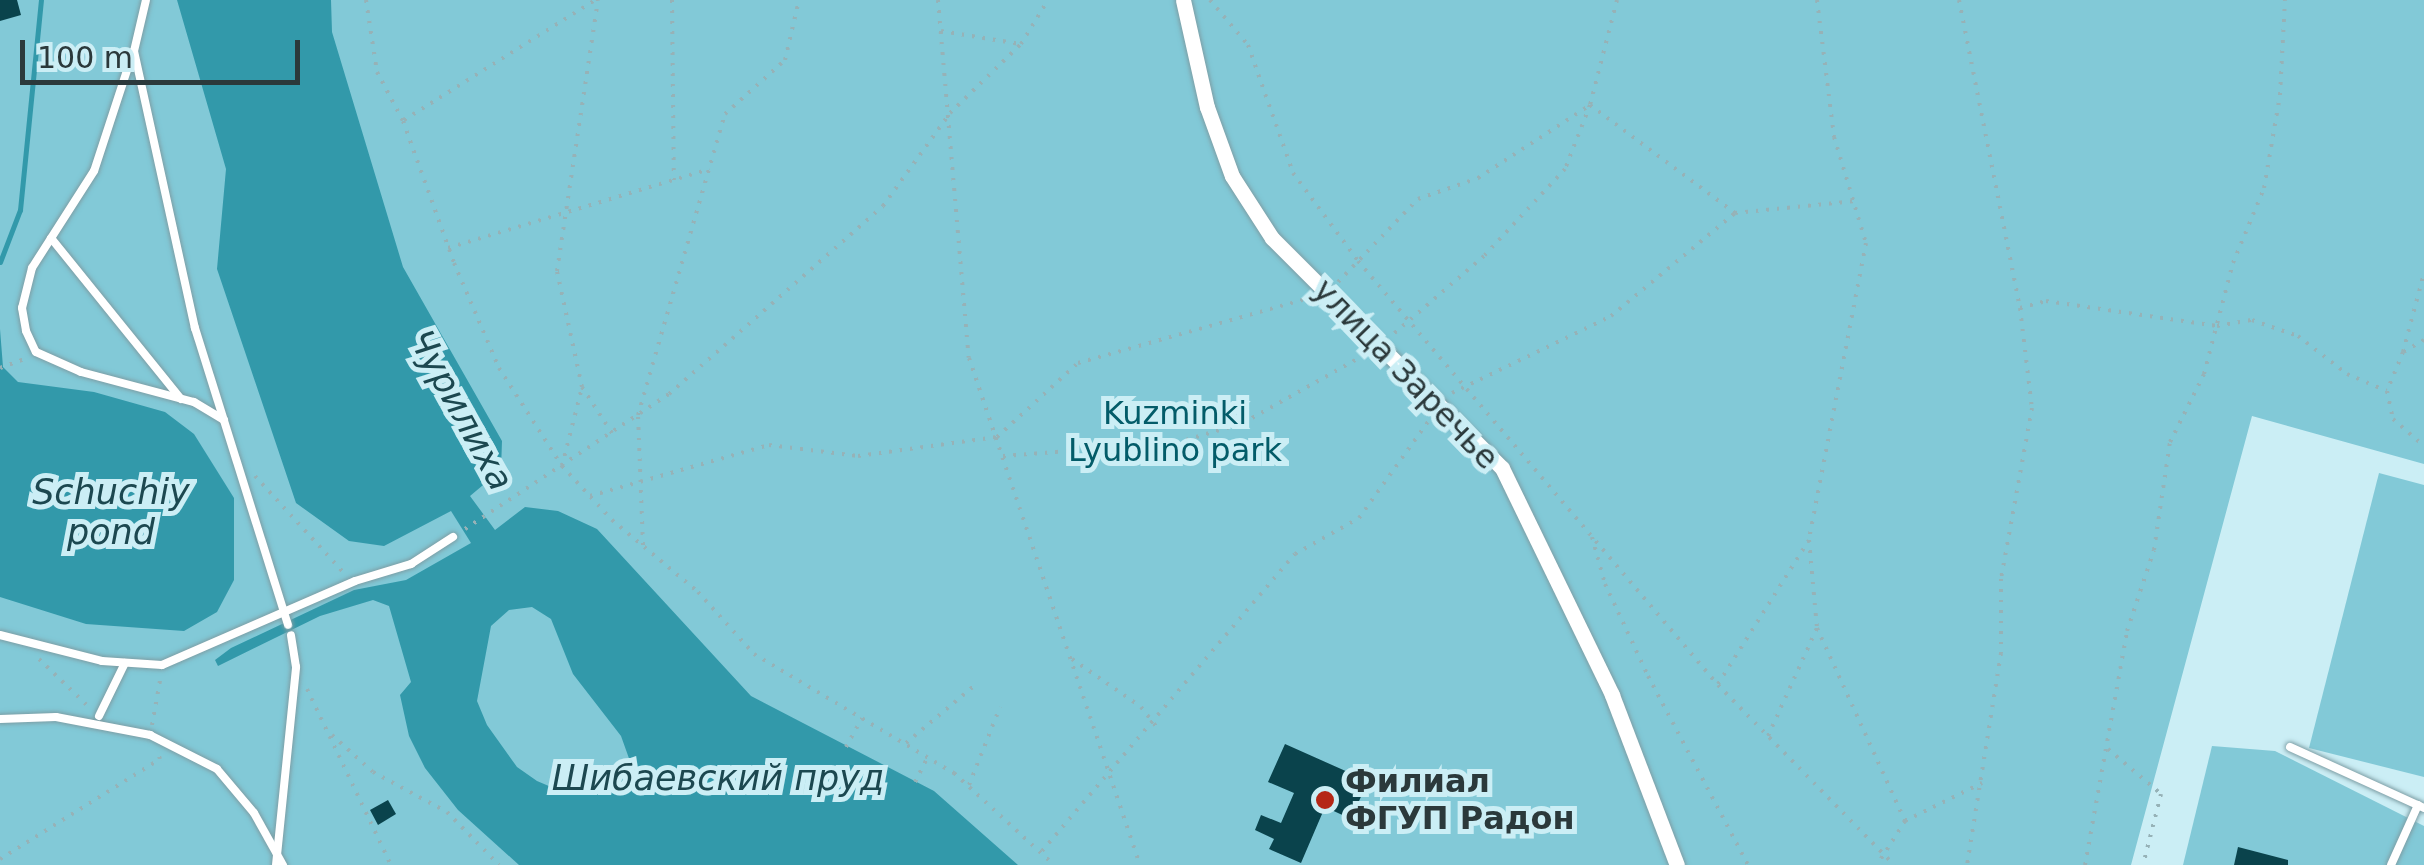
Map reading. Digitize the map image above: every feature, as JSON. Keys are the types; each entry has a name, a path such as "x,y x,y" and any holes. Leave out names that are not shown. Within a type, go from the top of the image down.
{"street":[{"name":"улица Заречье","path":"1183,0 1207,106 1232,176 1272,238 1442,403 1502,468 1612,695 1677,865"}],"lane":[{"path":"146,0 134,51 99,158 32,268 22,308 36,352 81,372 180,398 224,420"},
{"path":"134,51 195,328 239,455 288,625 296,667 279,863"},
{"path":"50,238 180,398"},
{"path":"0,635 125,662 162,665 288,625 355,581 411,564 452,537"},
{"path":"99,716 125,662"},
{"path":"0,720 56,717 150,735 217,768 254,814 279,863"},
{"path":"2290,747 2421,807 2391,865"}],"path":[{"path":"366,0 377,72 403,121 448,248 500,368 562,466 643,546 698,592 754,654 928,756 969,786 1054,865"},
{"path":"403,121 596,0"},
{"path":"596,0 557,271 582,387 612,432"},
{"path":"672,0 674,180"},
{"path":"643,546 638,415 725,114 785,60 799,0"},
{"path":"938,0 969,358 1140,865"},
{"path":"462,530 638,415 882,206 950,113 1020,44 1048,0"},
{"path":"1210,0 1248,45 1294,173 1358,261 1466,382 1718,685 1894,865"},
{"path":"1004,456 1176,443 1243,423 1382,344 1484,256 1564,169 1590,106 1617,0"},
{"path":"1817,0 1834,138 1866,243 1809,540 1817,628 1906,821"},
{"path":"1959,0 2020,308 2032,408 2001,579 2001,653 1984,782 1966,865"},
{"path":"2086,865 2092,806 2108,749 2126,631 2154,550 2170,442 2204,374 2232,263 2264,188 2280,95 2285,0"},
{"path":"941,30 1020,44"},
{"path":"590,496 768,445 858,456 997,436 1078,363 1328,292 1418,199 1478,178 1590,106"},
{"path":"1590,106 1736,214"},
{"path":"448,248 709,169"},
{"path":"1042,851 1295,554 1360,518 1442,403 1466,382 1611,316 1736,214 1855,200"},
{"path":"2424,273 2404,352 2387,391 2393,419 2424,446"},
{"path":"2020,308 2046,301 2217,326 2252,320 2298,336 2347,374 2387,391"},
{"path":"2404,352 2424,340"},
{"path":"2,368 36,352"},
{"path":"562,466 582,387"},
{"path":"239,455 355,581"},
{"path":"1591,532 1605,584 1640,660 1748,865"},
{"path":"1718,685 1809,540"},
{"path":"1768,736 1817,628"},
{"path":"21,642 99,716"},
{"path":"1072,659 1160,731"},
{"path":"0,860 160,759 150,735 162,665"},
{"path":"296,667 391,865"},
{"path":"906,743 974,685"},
{"path":"969,786 1000,707"},
{"path":"846,747 862,718"},
{"path":"328,732 373,772 447,812 498,865"},
{"path":"2108,749 2162,794 2143,865"},
{"path":"915,782 928,756"},
{"path":"1877,865 1906,821 1984,782"}],"green space":[{"name":"Kuzminki Lyublino park","path":"0,0 2424,0 2424,464 2252,416 2131,865 0,865"},
{"path":"2379,473 2424,485 2424,777 2309,748"},
{"path":"2212,746 2275,751 2424,826 2424,865 2183,865"}],"water":[{"path":"177,0 331,0 332,32 403,267 502,441 501,470 470,496 495,530 525,507 558,511 597,529 751,696 934,791 1018,865 519,865 458,810 425,768 409,736 400,695 411,682 389,606 373,600 320,616 218,666 215,660 231,648 354,590 406,580 471,543 451,511 384,546 349,541 296,503 217,269 226,169","holes":["532,607 551,619 573,674 621,736 631,764 612,789 570,795 537,781 517,767 487,725 477,701 491,626 509,610"]},
{"name":"Schuchiy pond","path":"0,329 3,367 18,382 94,392 165,412 194,434 234,498 234,580 217,612 184,631 86,624 0,597"}],"building":[{"path":"0,0 17,0 21,15 0,21"},
{"name":"Филиал ФГУП Радон","path":"1285,744 1368,781 1351,819 1325,807 1301,863 1269,849 1274,839 1255,830 1261,815 1281,823 1294,793 1268,782"},
{"path":"388,800 396,814 378,825 370,810"},
{"path":"2238,847 2288,860 2288,865 2234,865"}],"waterway":[{"path":"0,262 20,210 41,0"}],"place":[{"name":"Филиал ФГУП Радон","path":"1325,800"}],"water label":[{"name":"Чурилиха","path":"461,410"},
{"name":"Шибаевский пруд","path":"718,778"}]}
